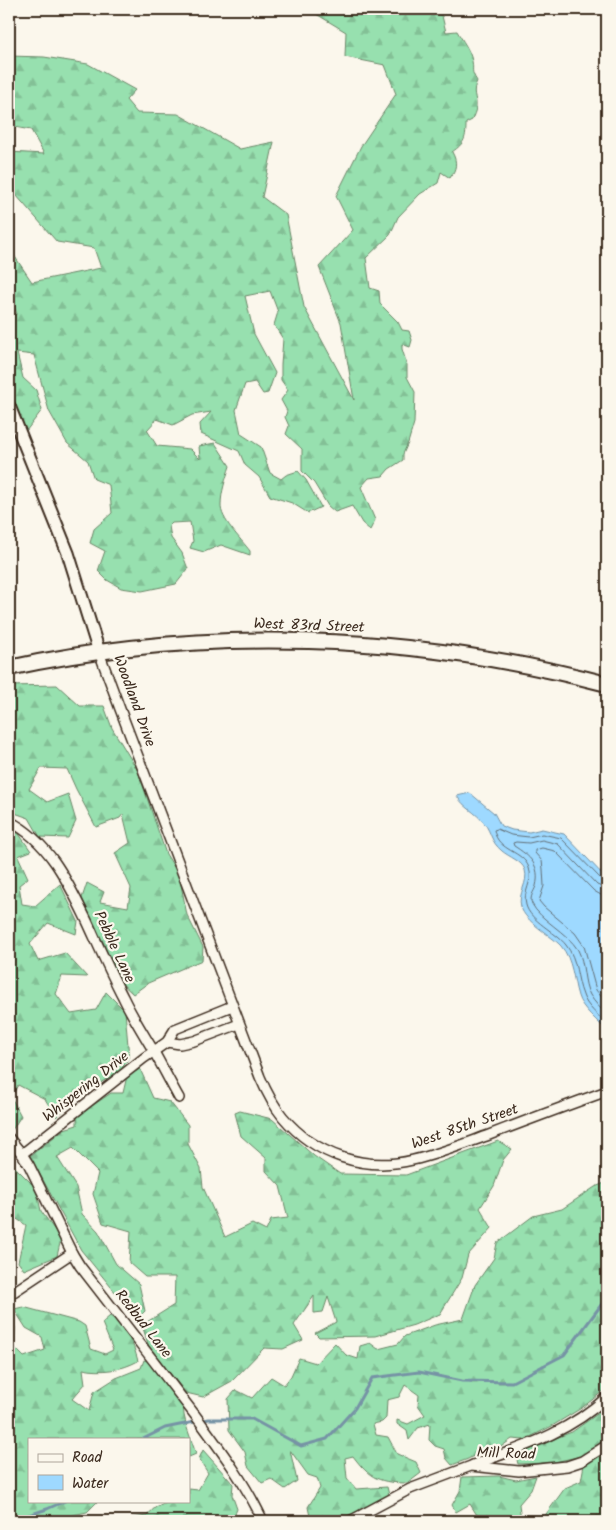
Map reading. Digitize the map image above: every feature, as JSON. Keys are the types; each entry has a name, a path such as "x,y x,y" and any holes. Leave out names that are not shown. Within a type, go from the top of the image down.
{"main road":[{"name":"West 83rd Street","path":"9,668 99,652 154,646 247,641 314,641 373,644 456,653 504,661 607,684"}],"street":[{"name":"Woodland Drive","path":"9,406 68,553 99,652 232,1006"},
{"name":"Pebble Lane","path":"9,820 46,850 60,868 71,887 123,998 179,1098"},
{"name":"West 85th Street","path":"232,1006 260,1077 270,1097 283,1116 296,1131 312,1143 333,1154 356,1162 374,1164 412,1161 445,1151 607,1091"},
{"name":"Whispering Drive","path":"22,1154 167,1042 175,1029 232,1006"},
{"path":"167,1042 180,1044 194,1041 239,1024"},
{"name":"Redbud Lane","path":"9,1138 22,1154 80,1266 202,1424 240,1478 263,1521"},
{"path":"9,1295 72,1253"},
{"path":"471,1466 548,1437 569,1427 607,1397"},
{"name":"Mill Road","path":"350,1521 410,1489 471,1466 520,1471 567,1466 582,1461 607,1445"}],"green space":[{"path":"308,9 426,9 427,12 431,11 442,16 446,32 457,31 470,53 473,72 477,81 474,89 476,110 472,120 466,123 464,140 452,152 456,163 452,175 450,178 441,172 438,183 420,194 398,217 390,235 366,258 370,288 379,291 380,304 398,322 402,330 409,331 412,340 410,347 402,344 407,365 407,377 415,392 414,423 403,454 403,460 389,469 383,476 369,478 361,487 375,520 370,530 362,523 352,506 335,512 328,506 314,483 302,471 302,449 286,434 289,426 285,417 287,411 281,400 288,390 281,380 283,339 274,325 278,312 270,291 245,296 254,334 275,373 268,393 263,394 255,382 245,384 236,410 241,434 261,447 270,473 281,479 298,471 306,480 321,507 308,513 292,503 270,496 259,477 245,465 239,451 201,434 200,424 211,412 192,415 173,425 157,419 147,430 157,446 190,449 200,459 199,446 215,443 230,466 222,495 222,511 227,523 250,551 250,555 221,545 204,552 190,548 193,541 190,522 172,523 169,526 171,538 182,553 188,569 176,584 142,591 121,588 107,580 98,571 105,551 90,543 94,529 112,513 109,485 94,479 88,461 67,443 49,411 34,355 17,353 23,378 36,390 42,410 26,431 9,397 9,312 17,314 9,293 9,248 32,282 101,268 94,248 57,242 9,187 9,152 44,154 31,130 9,126 9,56 44,57 88,64 135,90 126,100 137,113 178,114 240,149 274,142 262,197 286,215 304,307 354,400 341,323 319,267 353,230 336,196 361,146 396,94 385,65 345,57 346,32"},
{"path":"57,685 80,706 104,706 112,728 138,771 166,854 179,875 187,915 203,947 202,960 148,983 133,994 118,980 82,898 87,883 104,892 100,902 128,907 131,888 115,853 130,843 123,814 120,818 96,827 67,769 41,768 29,789 47,802 68,794 76,821 68,838 40,837 29,818 9,811 9,686"},
{"path":"9,828 19,834 31,851 18,856 28,878 19,885 22,904 35,906 60,884 78,921 76,934 48,923 30,944 38,961 65,953 87,977 62,976 56,994 71,1014 96,1010 106,992 125,1011 129,1057 121,1070 78,1097 56,1117 45,1099 18,1085 11,1097 21,1116 12,1130 9,1127 9,1027 14,1021 9,1019"},
{"path":"140,1069 153,1098 170,1102 188,1125 188,1144 201,1169 203,1187 225,1237 252,1224 266,1231 271,1220 288,1218 280,1186 266,1171 266,1158 241,1136 235,1113 240,1111 272,1119 314,1156 340,1174 406,1175 498,1141 512,1149 503,1160 494,1186 480,1208 492,1228 468,1255 462,1278 440,1314 414,1325 375,1336 319,1337 315,1333 336,1322 328,1297 323,1312 314,1313 314,1296 294,1325 303,1340 283,1349 264,1348 232,1381 203,1397 186,1393 149,1347 142,1325 174,1305 175,1277 145,1277 129,1263 131,1231 103,1223 93,1194 98,1173 73,1148 57,1157 76,1187 82,1214 98,1231 116,1264 139,1284 145,1311 137,1319 81,1250 30,1156 64,1129 77,1125 77,1116 111,1093 123,1093 127,1076"},
{"path":"14,1166 36,1188 41,1211 61,1239 57,1256 24,1270 18,1262 26,1225 9,1214 9,1169"},
{"path":"607,1182 607,1388 583,1407 524,1440 512,1439 492,1453 481,1452 452,1465 446,1458 444,1449 435,1446 429,1440 430,1424 418,1428 409,1440 407,1431 397,1424 397,1420 408,1424 425,1415 418,1405 419,1395 405,1385 399,1397 387,1400 386,1418 382,1422 373,1424 376,1435 388,1437 397,1454 416,1462 421,1473 408,1483 383,1481 370,1475 353,1456 345,1458 347,1478 356,1489 387,1487 389,1495 375,1506 365,1507 363,1511 349,1519 341,1514 339,1521 311,1521 308,1507 320,1488 317,1478 308,1475 290,1450 297,1481 285,1489 271,1479 262,1483 248,1466 245,1452 229,1430 228,1399 236,1390 252,1398 271,1377 284,1385 291,1376 299,1358 316,1363 335,1343 346,1355 358,1359 360,1346 370,1343 378,1349 398,1344 405,1336 435,1325 463,1319 475,1285 494,1258 497,1243 533,1216 562,1209 595,1187"},
{"path":"23,1307 79,1322 85,1326 91,1349 105,1354 113,1350 102,1323 110,1316 116,1320 128,1335 138,1361 125,1367 111,1370 83,1369 85,1384 72,1399 89,1411 94,1392 116,1378 141,1368 144,1360 151,1362 183,1404 187,1428 196,1454 190,1457 190,1438 28,1438 28,1502 97,1502 87,1512 45,1521 9,1521 9,1312 12,1313 15,1328 14,1347 24,1357 45,1350 42,1337 26,1328 14,1309"},
{"path":"607,1407 607,1438 586,1455 550,1463 518,1464 516,1456 534,1446 572,1432"},
{"path":"607,1449 607,1521 541,1521 565,1488 581,1481 584,1465"},
{"path":"203,1450 233,1484 232,1495 237,1509 232,1521 128,1521 133,1518 147,1516 156,1507 166,1502 190,1502 190,1489 198,1490 208,1473 199,1459"},
{"path":"499,1476 516,1480 536,1476 531,1490 519,1504 521,1521 480,1520 470,1504 456,1512 452,1505 460,1491 462,1477"}],"water":[{"path":"470,793 494,813 501,826 512,830 529,832 542,829 564,834 607,879 607,1031 586,1010 580,1001 568,957 561,946 523,913 520,897 526,879 525,870 518,862 498,847 484,823 457,796"}],"waterway":[{"path":"145,1438 165,1428 209,1419 252,1419 301,1446 327,1439 355,1408 372,1378 419,1372 462,1381 512,1382 564,1355 607,1297"},
{"path":"11,1521 63,1502"}]}
